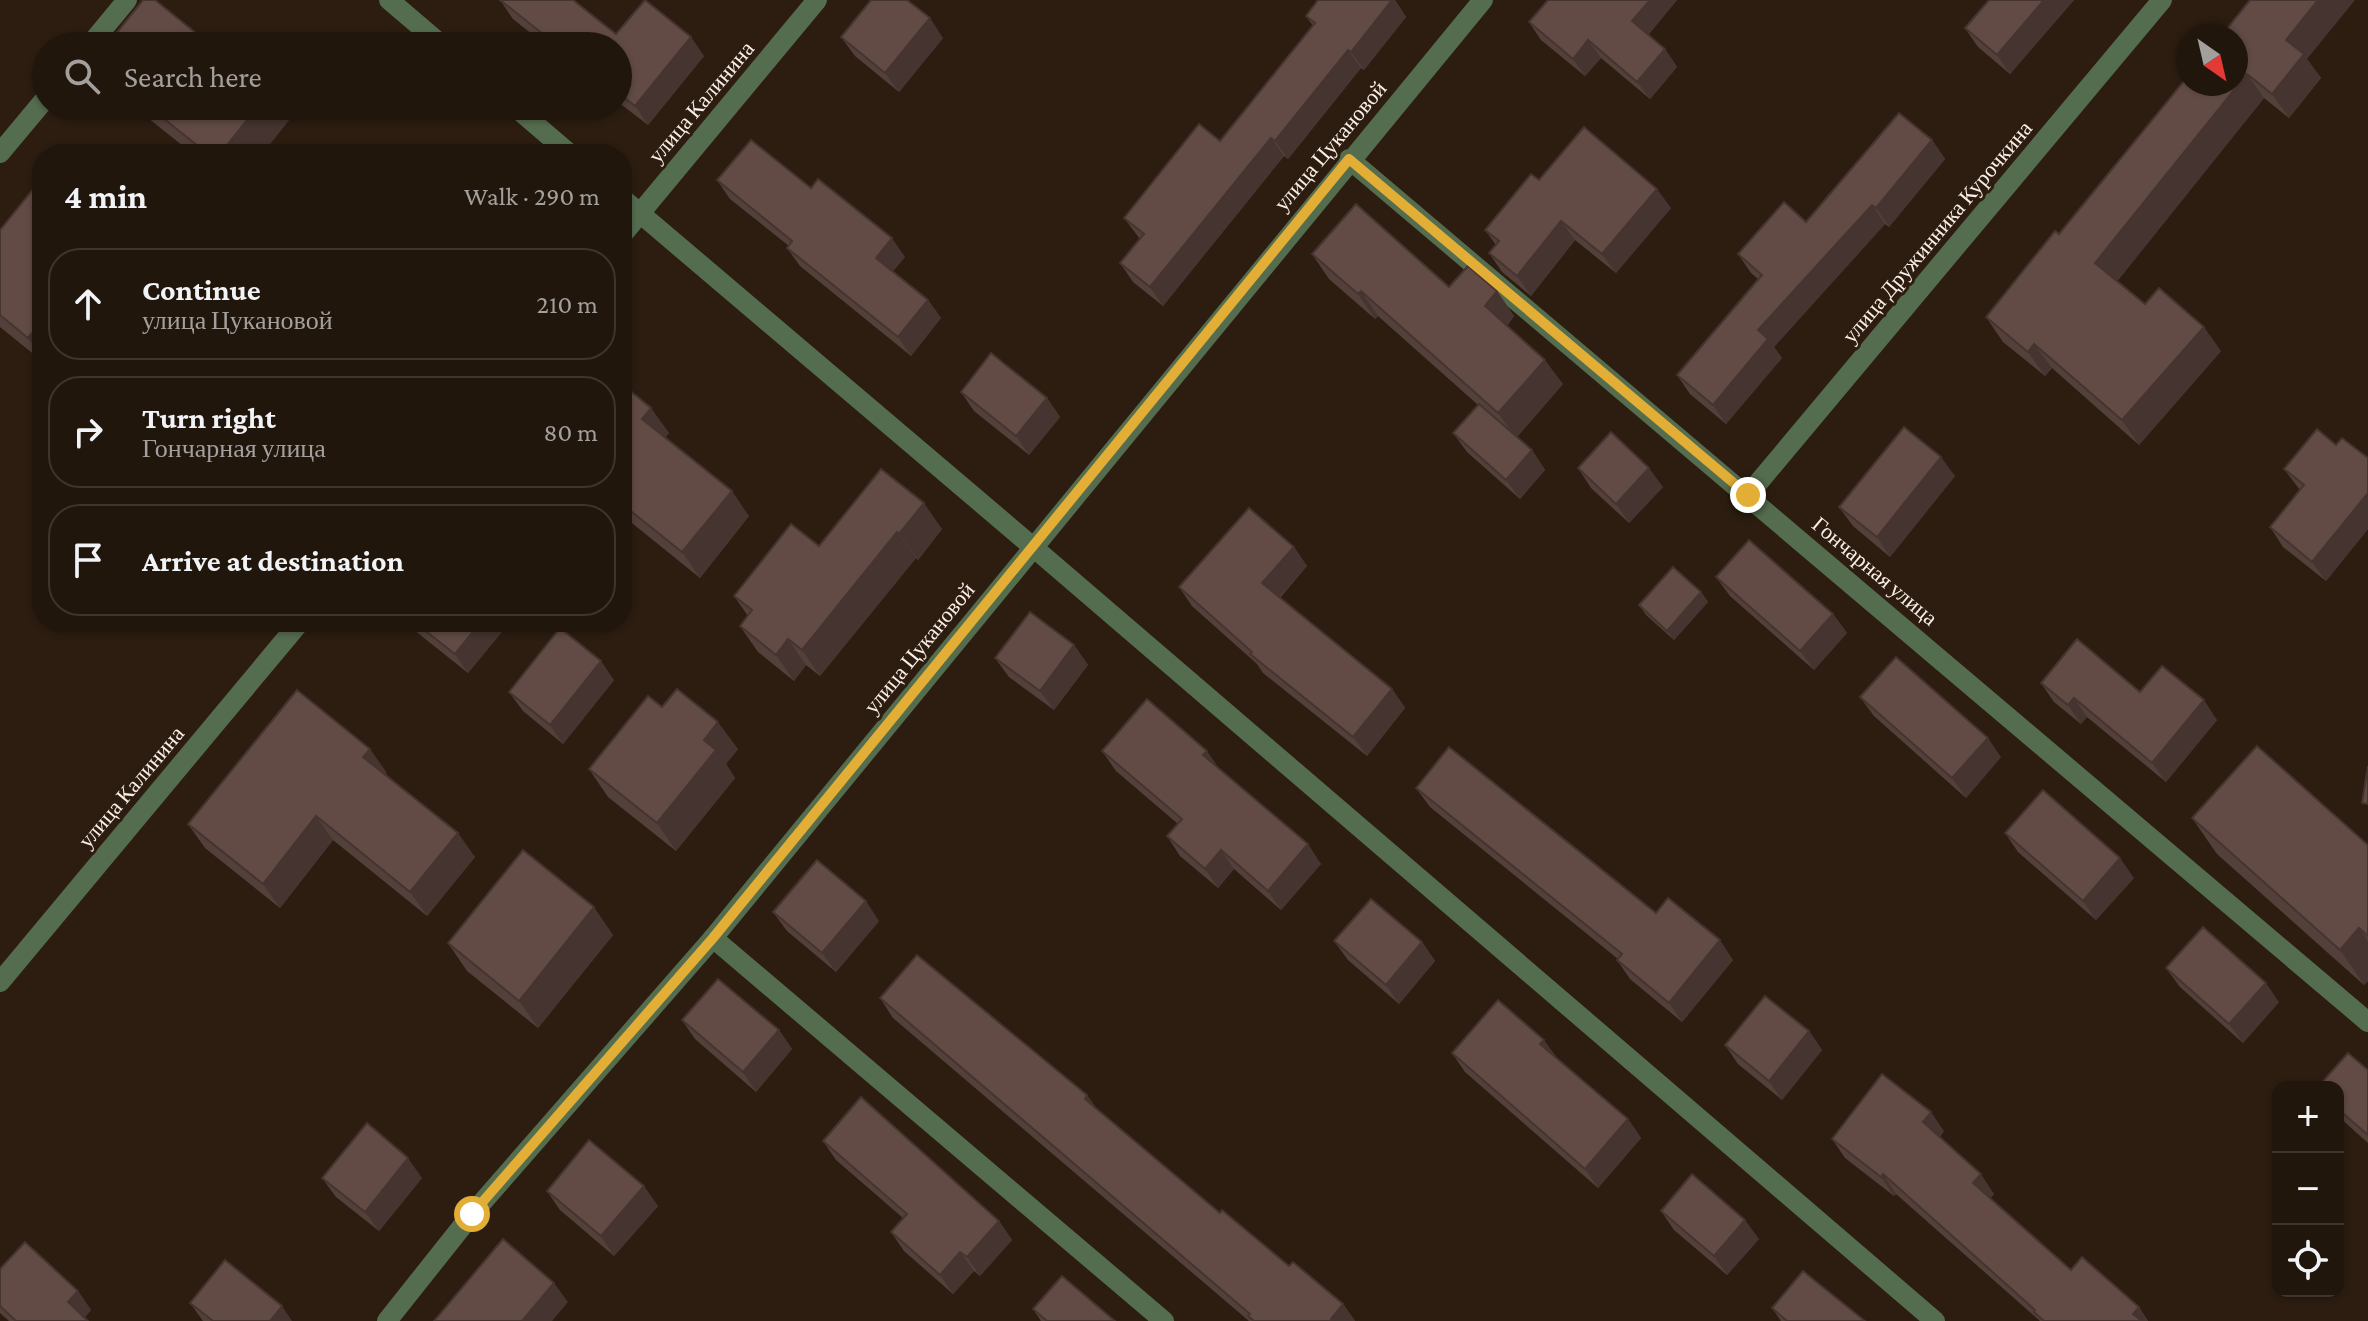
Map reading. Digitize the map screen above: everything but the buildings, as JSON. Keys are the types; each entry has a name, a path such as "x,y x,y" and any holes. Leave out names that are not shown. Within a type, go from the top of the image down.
{"street":[{"path":"101,32 127,0"},
{"path":"389,0 427,32"},
{"name":"улица Калинина","path":"632,223 817,0"},
{"name":"улица Цукановой","path":"387,1321 472,1214 713,938 1349,159 1483,0"},
{"name":"улица Дружинника Курочкина","path":"1748,495 2162,0"},
{"path":"0,153 32,115"},
{"path":"530,120 558,144"},
{"name":"Гончарная улица","path":"1349,159 2368,1022"},
{"path":"632,206 1935,1321"},
{"name":"улица Калинина","path":"0,982 292,632"},
{"path":"713,938 1164,1321"}],"route":[{"path":"472,1214 713,938 1349,159 1748,495"}]}
